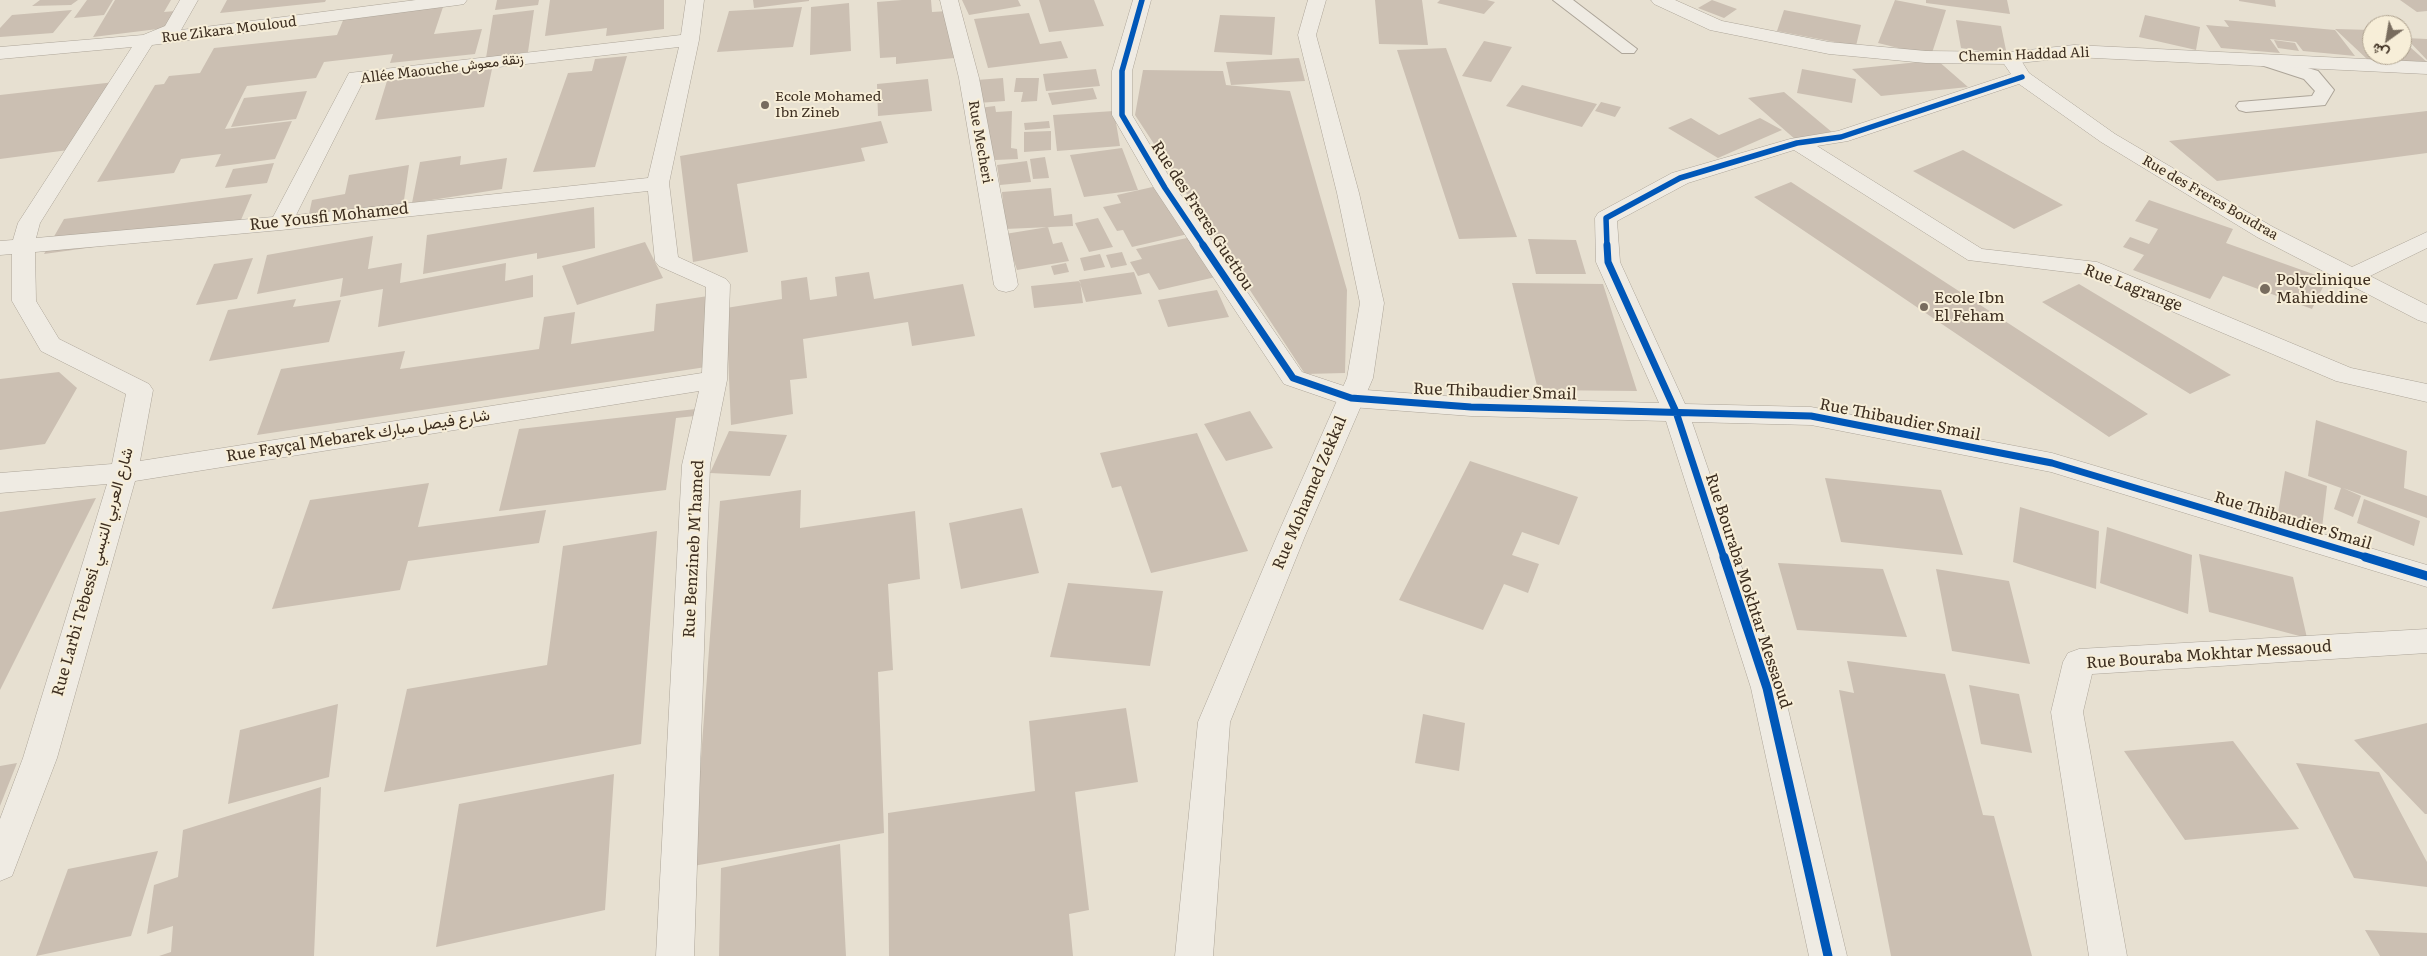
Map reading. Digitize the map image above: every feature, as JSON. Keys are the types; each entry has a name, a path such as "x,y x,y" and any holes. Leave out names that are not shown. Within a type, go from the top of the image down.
{"street":[{"path":"146,40 172,30 190,0"},
{"name":"Rue Zikara Mouloud","path":"0,53 146,40 458,0"},
{"name":"Rue Benzineb M'hamed","path":"675,956 696,465 714,380 718,284 667,261 658,183 690,40 695,0"},
{"name":"Rue Mecheri","path":"949,0 969,78 1006,285"},
{"name":"Rue des Freres Guettou","path":"1142,0 1122,71 1122,115 1165,188 1293,378 1351,398"},
{"name":"Rue Mohamed Zekkal","path":"1194,956 1214,722 1291,536 1360,378 1372,303 1348,193 1307,34 1317,0"},
{"name":"Chemin Haddad Ali","path":"1660,0 1718,26 1829,48 1926,57 2010,58 2074,51 2427,68"},
{"name":"Rue Larbi Tebessi شارع العربي التبسي","path":"0,865 40,758 124,473 140,390 50,345 24,300 12,247 146,40"},
{"name":"Allée Maouche زنقة معوش","path":"281,223 356,77 690,40"},
{"name":"Rue des Freres Boudraa","path":"2010,58 2022,77 2117,143 2265,232 2427,315"},
{"path":"1797,143 1841,138 2022,77"},
{"name":"Rue Lagrange","path":"1797,143 1976,255 2089,267 2345,375 2427,393"},
{"name":"Rue Bouraba Mokhtar Messaoud","path":"1797,143 1680,178 1606,218 1608,262 1676,412 1767,688 1828,956"},
{"name":"Rue Yousfi Mohamed","path":"12,247 281,223 658,183"},
{"path":"2352,276 2427,239"},
{"name":"Rue Fayçal Mebarek شارع فيصل مبارك","path":"0,483 124,473 714,380"},
{"name":"Rue Thibaudier Smail","path":"1351,398 1471,406 1811,416 2052,463 2427,576"},
{"name":"Rue Bouraba Mokhtar Messaoud","path":"2108,956 2067,712 2079,662 2427,641"}],"lane":[{"path":"1562,0 1628,49"},
{"path":"2246,106 2318,101 2325,90 2311,75 2264,60"}],"building":[{"path":"40,0 78,0 71,5 32,6"},
{"path":"87,0 113,0 104,15 74,18"},
{"path":"115,0 171,0 164,12 175,11 166,28 93,37"},
{"path":"227,0 326,0 325,2 220,13"},
{"path":"497,0 539,0 538,5 495,10"},
{"path":"550,0 664,0 664,29 606,36 607,28 545,36"},
{"path":"753,0 809,0 809,1 754,8"},
{"path":"931,0 932,12 948,11 954,58 896,64 896,57 880,58 877,2"},
{"path":"962,0 1018,0 1021,6 969,15"},
{"path":"1039,0 1094,0 1104,26 1049,32"},
{"path":"1375,0 1422,0 1428,45 1379,44"},
{"path":"1440,0 1487,0 1495,2 1484,14 1437,3"},
{"path":"1712,0 1737,9 1724,18 1698,8"},
{"path":"1895,0 1946,10 1931,56 1878,43"},
{"path":"1926,0 2007,0 2010,14 1926,3"},
{"path":"2275,0 2276,7 2239,1"},
{"path":"2400,0 2427,0 2427,11 2417,12"},
{"path":"849,3 851,51 810,55 811,7"},
{"path":"443,7 434,34 482,29 475,54 390,63 393,54 324,62 316,78 247,86 225,129 292,121 275,159 215,167 221,154 181,159 174,173 97,182 155,85 164,84 169,76 200,73 214,48 337,35 344,18"},
{"path":"802,7 793,47 717,52 729,11"},
{"path":"72,10 53,33 0,37 0,28 12,15"},
{"path":"534,10 528,52 486,58 493,15"},
{"path":"1784,10 1861,25 1856,46 1777,31"},
{"path":"1029,13 1040,44 1061,41 1068,58 988,68 974,19"},
{"path":"1220,15 1275,17 1272,55 1214,52"},
{"path":"2145,15 2200,27 2196,50 2139,37"},
{"path":"1956,20 2001,26 2007,55 1961,48"},
{"path":"2224,20 2335,30 2355,56 2303,51 2296,42 2270,39 2280,53 2221,48 2206,25 2229,27"},
{"path":"2335,29 2362,30 2362,54"},
{"path":"2412,38 2427,39 2427,60 2412,44"},
{"path":"2274,40 2295,43 2299,51 2278,48"},
{"path":"1484,41 1512,47 1491,82 1462,76"},
{"path":"1446,48 1517,237 1459,239 1397,50"},
{"path":"2412,49 2427,62 2412,61"},
{"path":"627,56 595,167 533,172 568,73 592,71 595,59"},
{"path":"1299,58 1305,81 1231,85 1226,62"},
{"path":"1937,60 1968,87 1881,96 1852,69"},
{"path":"492,69 484,107 375,120 387,81"},
{"path":"1096,69 1100,86 1046,91 1043,74"},
{"path":"1802,69 1856,79 1852,103 1797,93"},
{"path":"1143,70 1223,71 1226,85 1290,91 1347,290 1345,373 1305,374 1135,115"},
{"path":"1003,78 1005,101 978,103 976,80"},
{"path":"1016,78 1039,78 1037,101 1021,102 1023,92 1014,92"},
{"path":"928,79 932,111 878,116 877,84"},
{"path":"115,82 76,149 0,159 0,95"},
{"path":"1522,85 1597,104 1582,127 1506,106"},
{"path":"1093,88 1097,99 1052,105 1048,93"},
{"path":"307,91 296,119 231,127 244,98"},
{"path":"1784,92 1833,133 1796,140 1748,98"},
{"path":"1601,102 1621,107 1615,117 1595,111"},
{"path":"995,106 996,112 1012,111 1011,148 1017,149 1018,159 995,160 979,108"},
{"path":"1114,111 1120,146 1057,151 1053,115"},
{"path":"2427,111 2427,153 2217,181 2169,141"},
{"path":"1691,118 1719,135 1760,118 1782,130 1718,158 1668,128"},
{"path":"881,121 888,143 861,148 865,161 737,184 748,252 693,262 680,156"},
{"path":"1049,121 1050,128 1025,130 1024,123"},
{"path":"1051,131 1051,150 1024,152 1024,132"},
{"path":"1122,148 1138,190 1084,197 1070,155"},
{"path":"1963,150 2063,205 2014,229 1913,171"},
{"path":"461,156 460,165 507,158 502,189 412,203 420,162"},
{"path":"1045,157 1049,178 1033,179 1030,159"},
{"path":"1027,161 1031,182 1000,185 997,165"},
{"path":"274,163 267,183 225,188 233,169"},
{"path":"409,165 403,207 307,223 312,200 345,194 349,175"},
{"path":"1791,182 2148,414 2109,437 1754,197"},
{"path":"1157,186 1188,234 1132,247 1123,230 1117,231 1103,207 1121,203 1117,195"},
{"path":"1051,188 1054,216 1072,214 1073,226 1005,229 1002,192"},
{"path":"252,194 238,227 44,254 64,219"},
{"path":"2149,200 2233,229 2226,243 2327,279 2312,309 2223,276 2210,299 2133,270 2144,255 2123,247 2130,237 2149,244 2158,229 2135,221"},
{"path":"594,207 595,248 537,259 537,253 423,274 427,235"},
{"path":"1098,218 1113,247 1089,252 1075,223"},
{"path":"1048,227 1053,244 1062,242 1069,261 1017,270 1005,234"},
{"path":"373,236 368,269 402,263 400,283 506,263 505,281 533,275 533,297 378,327 383,289 340,297 343,278 257,294 267,255"},
{"path":"1196,236 1220,276 1159,290 1149,273 1138,276 1130,262 1142,259 1136,249"},
{"path":"1528,239 1576,240 1586,274 1536,274"},
{"path":"645,242 663,278 577,305 562,266"},
{"path":"1122,252 1127,265 1111,268 1106,255"},
{"path":"1100,254 1105,267 1084,271 1080,258"},
{"path":"253,258 237,299 196,305 214,264"},
{"path":"1066,263 1069,272 1054,275 1051,266"},
{"path":"869,272 874,299 963,284 975,336 912,346 908,322 803,339 807,378 790,380 793,414 731,425 726,308 782,299 781,281 807,277 810,300 837,296 835,277"},
{"path":"1134,272 1142,294 1086,302 1079,280"},
{"path":"1080,281 1083,303 1034,308 1031,286"},
{"path":"1512,283 1603,284 1637,391 1538,390"},
{"path":"2079,284 2231,375 2190,394 2042,302"},
{"path":"1217,290 1229,317 1168,327 1158,300"},
{"path":"708,296 706,367 257,435 281,369 405,351 400,369 539,349 544,317 575,312 571,344 654,331 656,304"},
{"path":"296,299 293,307 341,300 329,342 209,361 228,310"},
{"path":"59,372 77,388 45,444 0,450 0,379"},
{"path":"696,409 695,416 676,418 666,490 499,511 519,429"},
{"path":"1250,411 1273,448 1226,461 1204,424"},
{"path":"2316,420 2407,451 2404,488 2427,496 2427,518 2343,488 2361,496 2353,517 2334,509 2341,488 2308,476"},
{"path":"729,431 787,435 770,476 710,473"},
{"path":"1197,433 1248,551 1151,573 1121,486 1112,488 1100,453"},
{"path":"1470,461 1578,497 1559,545 1522,532 1512,555 1539,564 1528,593 1504,584 1483,630 1399,600"},
{"path":"2285,471 2327,486 2322,528 2278,513"},
{"path":"1825,478 1941,490 1963,555 1841,542"},
{"path":"429,483 418,527 546,510 539,543 408,561 400,590 272,609 310,500"},
{"path":"801,490 800,528 915,511 920,579 888,584 893,670 878,672 884,833 693,866 720,501"},
{"path":"96,498 0,690 0,512"},
{"path":"2364,499 2420,521 2414,546 2357,523"},
{"path":"2020,507 2099,531 2096,589 2013,562"},
{"path":"1022,508 1039,573 961,589 949,523"},
{"path":"2107,527 2192,555 2188,614 2100,583"},
{"path":"657,531 641,744 384,792 407,689 547,665 563,546"},
{"path":"2199,554 2293,577 2307,638 2209,612"},
{"path":"1778,563 1883,569 1907,637 1797,630"},
{"path":"1936,569 2009,581 2030,664 1952,651"},
{"path":"1068,583 1163,591 1150,666 1050,657"},
{"path":"1847,661 1945,674 1983,815 1994,816 2032,956 1891,956 1839,690 1854,693"},
{"path":"1969,685 2019,694 2032,753 1981,744"},
{"path":"338,704 329,777 228,804 240,730"},
{"path":"1126,708 1138,782 1075,792 1089,910 1069,914 1073,956 889,956 888,813 1035,791 1029,721"},
{"path":"1423,714 1465,723 1459,771 1415,763"},
{"path":"2427,723 2427,814 2425,814 2354,740"},
{"path":"2233,741 2299,829 2185,840 2124,751"},
{"path":"17,763 0,806 0,766"},
{"path":"2296,763 2379,772 2427,862 2427,887 2354,878"},
{"path":"614,774 605,910 436,947 459,804"},
{"path":"321,787 314,956 159,956 171,952 173,926 147,934 154,885 178,877 183,830"},
{"path":"840,844 846,956 719,956 721,868"},
{"path":"158,851 131,936 36,956 68,869"},
{"path":"2365,930 2427,933 2427,956 2380,956"}],"cycle path":[{"path":"1142,0 1122,71 1122,115 1165,188 1293,378 1351,398 1471,407 1811,416 2052,463 2427,576"},
{"path":"1828,956 1767,688 1676,412 1608,262 1606,218 1680,178 1797,143 1841,137 2022,77"}],"place":[{"name":"Ecole Mohamed Ibn Zineb","path":"765,105"},
{"name":"Polyclinique Mahieddine","path":"2265,289"},
{"name":"Ecole Ibn El Feham","path":"1924,307"}]}
